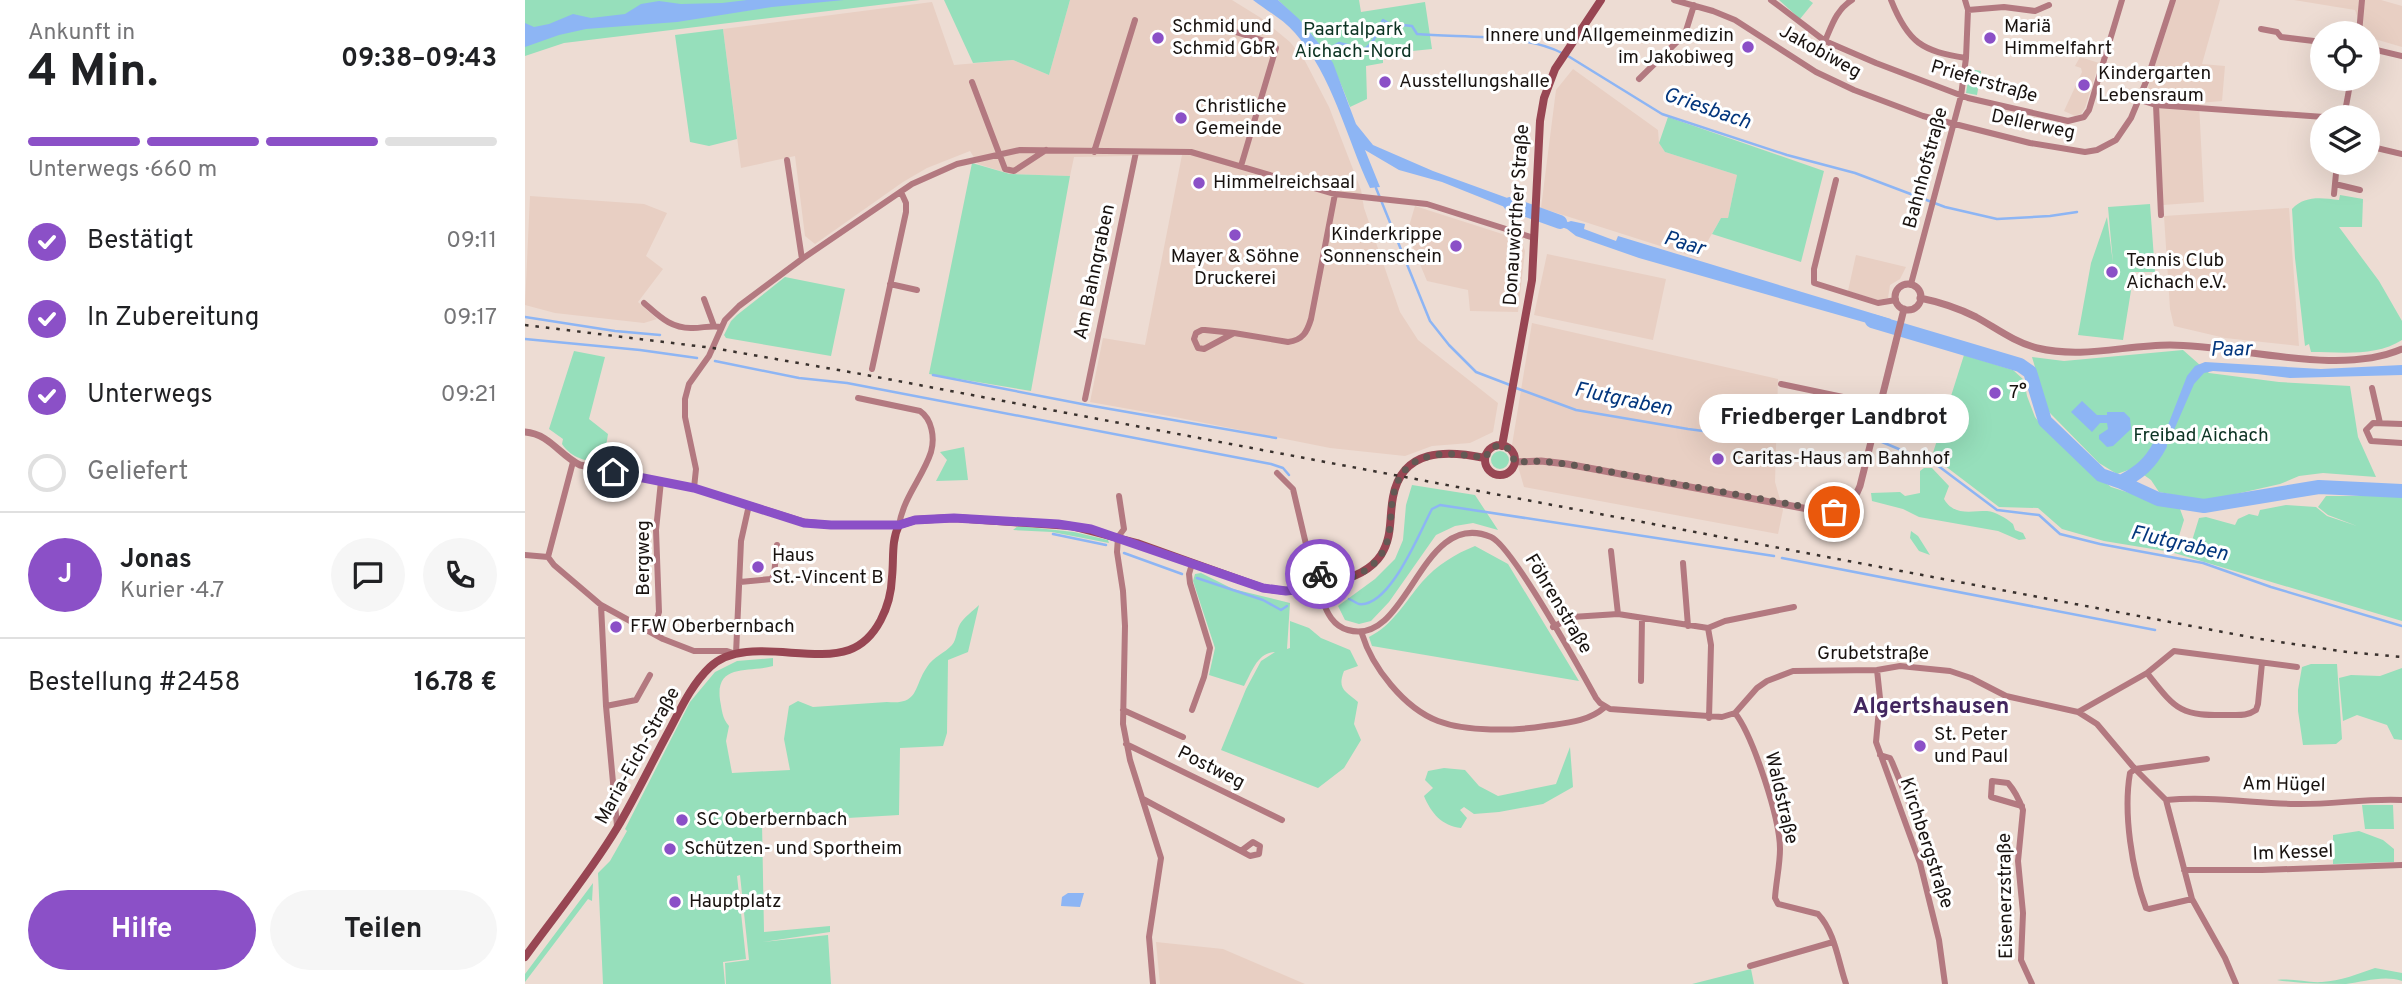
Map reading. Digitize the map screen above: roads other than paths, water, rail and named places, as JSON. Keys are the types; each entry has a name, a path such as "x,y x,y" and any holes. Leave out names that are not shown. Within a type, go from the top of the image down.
{"main road":[{"name":"Donauwörther Straße","path":"1502,446 1532,281 1535,188 1544,98 1555,69 1601,0"},
{"path":"1502,446 1512,452 1515,462 1511,471 1496,475 1488,470 1485,458 1491,448 1502,446"},
{"path":"1331,583 1361,573 1371,567 1382,554 1389,538 1393,494 1405,471 1413,463 1437,453 1485,458"},
{"path":"899,525 932,519 1007,520 1071,526 1118,537 1263,588 1286,591 1305,589"},
{"name":"Maria-Eich-Straße","path":"525,957 617,827 686,699 711,666 736,654 773,651 835,653 862,643 878,625 887,606 892,587 893,542 899,525"},
{"path":"1313,574 1322,574 1331,583 1330,592 1322,599 1312,599 1305,589 1306,580 1313,574"}],"street":[{"name":"Jakobiweg","path":"1674,0 1735,20 1791,57 1846,86 1954,125"},
{"name":"Prieferstraße","path":"1771,0 1825,41 1961,96 2068,121 2084,117 2093,102 2122,0"},
{"path":"1825,41 1835,17 1844,5 1852,0"},
{"path":"1891,0 1905,29 1917,43 1930,51 1966,58"},
{"name":"Bahnhofstraße","path":"1896,300 1899,288 1911,284 1961,96 1968,10 1965,0"},
{"path":"2173,0 2140,100 2168,107 2219,108 2310,116"},
{"path":"2359,21 2362,0"},
{"path":"1968,10 2005,4 2035,10 2049,5"},
{"path":"1639,79 1685,34 1694,5"},
{"path":"1094,152 1135,20"},
{"path":"2261,29 2277,32 2281,37 2310,41"},
{"path":"1229,30 1268,42 1276,48 1241,166"},
{"path":"2380,51 2402,56"},
{"path":"972,82 1005,169 1014,171 1046,150"},
{"name":"Dellerweg","path":"1954,125 2074,151 2097,150 2116,140 2140,100"},
{"path":"2156,105 2161,215"},
{"path":"694,488 696,469 685,417 685,399 689,384 709,356 718,327 733,310 802,259 901,192 940,170 1020,149 1191,152 1335,194 1442,208 1534,238"},
{"path":"2380,149 2402,154"},
{"name":"Am Bahngraben","path":"1085,399 1136,152"},
{"path":"787,160 802,259"},
{"path":"2334,194 2336,175"},
{"path":"1836,180 1814,269 1814,283 1878,303 1896,300 1904,309"},
{"path":"2335,184 2360,190"},
{"path":"872,369 906,212 906,203 901,192"},
{"path":"1234,333 1207,349 1201,349 1194,342 1196,333 1202,330 1234,333 1288,342 1306,334 1335,194"},
{"path":"890,284 917,290"},
{"path":"1904,309 1915,307 1920,298 1919,291 1911,284"},
{"path":"1920,298 1961,310 2025,344 2053,351 2105,352 2169,345 2334,360 2381,356 2402,349"},
{"path":"704,299 718,327"},
{"path":"644,303 667,323 678,328 718,327"},
{"path":"1515,462 1567,464 1834,512 1847,507 1855,497 1904,309"},
{"path":"1781,384 1881,405"},
{"path":"2372,388 2380,423"},
{"path":"525,432 547,439 573,462 694,488 804,523 899,525 911,488 931,451 928,416 920,411 858,398"},
{"path":"2402,424 2374,423 2366,430 2371,441 2402,443"},
{"path":"548,557 573,462"},
{"path":"1277,473 1293,489 1313,574"},
{"name":"Bergweg","path":"652,633 659,612 656,530 661,481"},
{"path":"1119,496 1124,528 1118,537 1117,552 1123,591 1123,710 1126,744 1161,858 1149,937 1153,984"},
{"path":"525,555 548,557 601,605 652,633 694,651 727,651 736,654 741,541 749,505"},
{"name":"Föhrenstraße","path":"1362,634 1385,620 1432,556 1448,541 1465,534 1495,539 1515,562 1596,698 1605,707"},
{"path":"740,582 771,579 774,575 777,545"},
{"path":"1611,551 1618,614"},
{"path":"1192,564 1190,583 1210,648 1204,677 1192,710"},
{"path":"1683,564 1688,626"},
{"path":"1322,599 1326,611 1338,626 1362,634 1367,652 1382,675 1413,705 1441,722 1459,726 1519,730 1574,722 1592,717 1605,707 1628,712 1709,718 1722,718 1735,713"},
{"path":"601,605 606,706 617,827"},
{"path":"1553,627 1572,617 1618,614 1708,628 1725,621 1794,607"},
{"path":"1641,681 1642,618"},
{"path":"1708,628 1711,645 1709,718"},
{"path":"2078,712 2147,673 2174,651 2297,667"},
{"path":"2147,673 2166,696 2186,712 2197,716 2244,716 2256,710 2262,663"},
{"name":"Grubetstraße","path":"1735,713 1757,688 1786,674 1813,670 1877,670 1913,666 1950,671 1971,678 2006,696 2078,712 2097,724 2135,769 2166,800"},
{"name":"Kirchbergstraße","path":"1877,670 1880,712 1875,733 1879,755 1920,863 1939,940 1945,984"},
{"path":"606,706 636,700 650,675"},
{"path":"1123,710 1183,737"},
{"name":"Waldstraße","path":"1735,713 1751,740 1779,839 1775,898 1778,904 1818,914 1826,923 1846,984"},
{"name":"Postweg","path":"1126,744 1282,820"},
{"name":"Kirchbergstraße","path":"1879,755 1890,758 1919,827"},
{"path":"2192,899 2145,908 2134,859 2128,809 2130,773 2135,769 2207,759"},
{"name":"Eisenerzstraße","path":"2021,806 1991,797 1992,781 2008,783 2021,806 2018,861 2023,913 2021,960 2032,984"},
{"path":"1143,799 1241,852"},
{"name":"Am Hügel","path":"2166,800 2223,799 2295,804 2402,800"},
{"path":"2166,800 2192,899 2225,958 2235,984"},
{"name":"Im Kessel","path":"2184,870 2402,865"},
{"path":"1750,966 1833,942"}],"water":[{"path":"747,0 844,0 772,7 677,22 586,29 525,47 525,23 534,27 573,14 591,18 625,14 641,4 659,1 681,4"},
{"path":"1253,0 1278,0 1299,19 1333,63 1356,124 1373,145 1433,171 1527,205 1527,216 1442,182 1399,170 1365,150 1380,187 1370,188 1329,87 1308,50 1285,23"},
{"path":"1543,212 1568,222 1585,224 1584,229 1616,241 1618,236 1891,319 1888,329 1639,258 1576,236 1567,229 1543,220"},
{"path":"2205,362 2321,369 2402,365 2402,375 2290,378 2213,371 2204,373 2194,384 2174,430 2176,435 2168,440 2152,463 2147,461 2168,425 2187,376 2195,366"},
{"path":"2082,401 2097,415 2124,412 2130,418 2131,429 2113,446 2107,447 2099,439 2099,435 2108,429 2107,423 2100,423 2092,432 2071,412"},
{"path":"1068,893 1084,893 1080,907 1061,906 1062,897"}],"waterway":[{"name":"Griesbach","path":"1323,52 1339,43 1365,49 1374,39 1383,20 1390,24 1394,31 1403,25 1412,26 1417,34 1511,39 1562,53"},
{"name":"Griesbach","path":"1568,56 1662,114 1787,155 1855,173 1945,207 1997,219 2077,212"},
{"name":"Flutgraben","path":"1376,188 1430,321 1476,372 1510,385"},
{"name":"Paar","path":"1510,204 1560,222"},
{"path":"525,317 660,335"},
{"name":"Paar","path":"1872,321 2020,365 2030,372 2045,421 2101,475 2121,482 2144,467 2160,445"},
{"path":"525,339 697,358"},
{"path":"715,361 799,378 847,383 1271,464 1283,468 1289,475"},
{"path":"933,375 1276,438"},
{"name":"Flutgraben","path":"1516,388 1576,410 1688,429 1757,438 1839,435 1882,442 1937,465 1997,510 2039,515 2060,534 2203,563 2271,587 2402,626"},
{"name":"Paar","path":"2121,482 2158,499 2204,506 2319,487 2402,491"},
{"path":"1349,599 1359,604 1371,602 1382,594 1403,566 1432,509 1440,505 1774,556"},
{"path":"1053,534 1106,545"},
{"path":"1124,553 1182,574"},
{"path":"1782,558 2155,630"},
{"path":"1197,578 1263,600 1281,610 1287,606"}],"railway":[{"path":"525,325 713,348 861,374 2260,639 2402,657"}],"place":[{"name":"Schmid und Schmid GbR","path":"1158,38"},
{"name":"Mariä Himmelfahrt","path":"1990,38"},
{"name":"Innere und Allgemeinmedizin im Jakobiweg","path":"1748,47"},
{"name":"Ausstellungshalle","path":"1385,82"},
{"name":"Kindergarten Lebensraum","path":"2084,85"},
{"name":"Christliche Gemeinde","path":"1181,118"},
{"name":"Himmelreichsaal","path":"1199,183"},
{"name":"Mayer & Söhne Druckerei","path":"1235,235"},
{"name":"Kinderkrippe Sonnenschein","path":"1456,246"},
{"name":"Tennis Club Aichach e.V.","path":"2112,272"},
{"name":"7°","path":"1995,393"},
{"name":"Caritas-Haus am Bahnhof","path":"1718,459"},
{"name":"Friedberger Landbrot","path":"1834,512"},
{"name":"Haus St.-Vincent B","path":"758,567"},
{"name":"FFW Oberbernbach","path":"616,627"},
{"name":"St. Peter und Paul","path":"1920,746"},
{"name":"SC Oberbernbach","path":"682,820"},
{"name":"Schützen- und Sportheim","path":"670,849"},
{"name":"Hauptplatz","path":"675,902"}],"district":[{"name":"Algertshausen","path":"1931,707"}],"park label":[{"name":"Paartalpark Aichach-Nord","path":"1353,41"},
{"name":"Freibad Aichach","path":"2201,436"}]}
